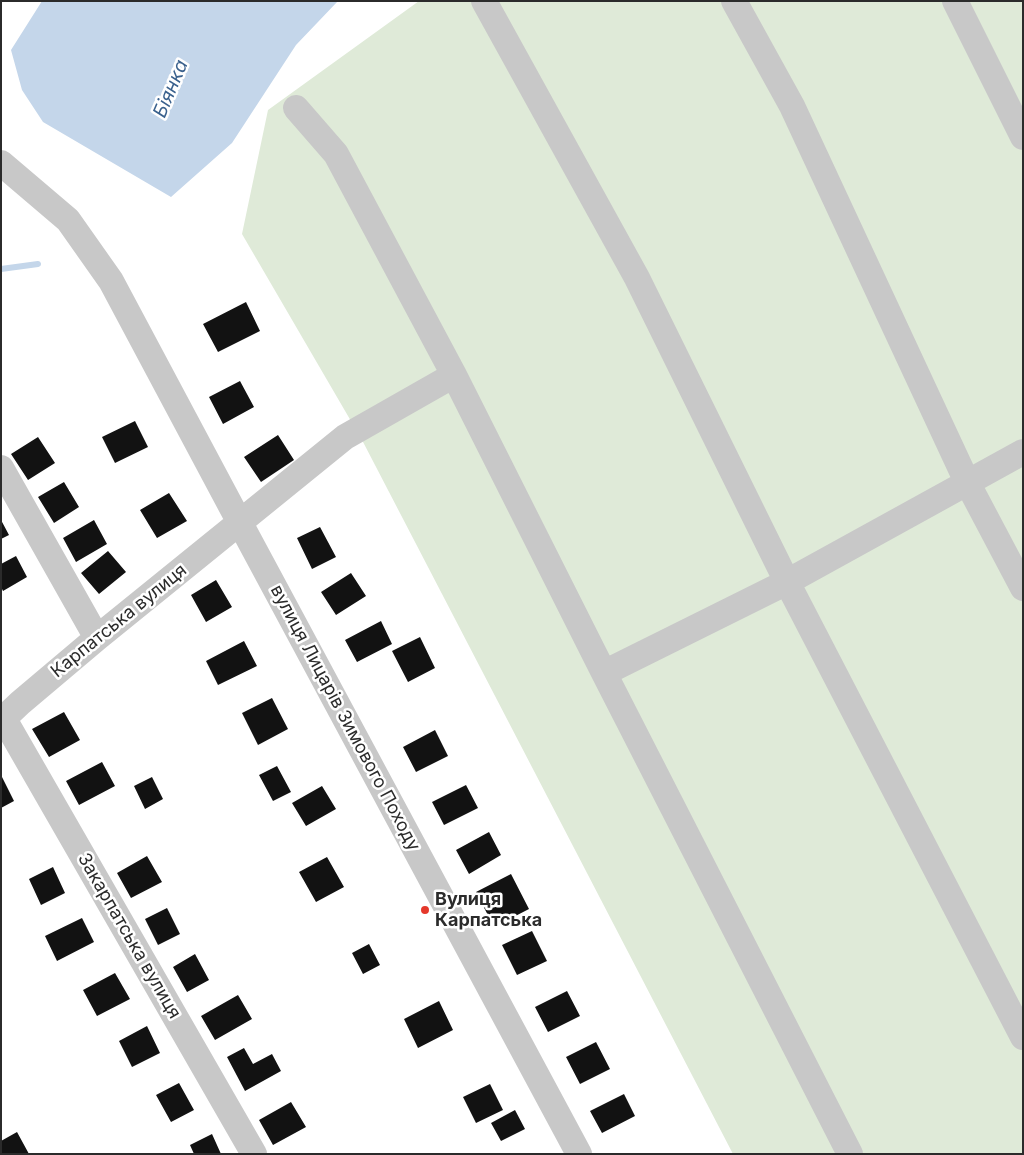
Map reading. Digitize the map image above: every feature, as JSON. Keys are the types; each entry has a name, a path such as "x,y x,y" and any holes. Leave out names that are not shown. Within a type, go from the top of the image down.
{"street":[{"path":"484,1 637,278 787,582 1023,1037"},
{"path":"734,1 792,106 967,482 1023,588"},
{"path":"955,1 1023,137"},
{"path":"296,108 336,154 454,375 850,1154"},
{"name":"вулиця Лицарів Зимового Походу","path":"1,163 68,220 111,281 579,1154"},
{"name":"Карпатська вулиця","path":"7,709 345,437 454,375"},
{"path":"604,673 787,582 1023,452"},
{"path":"1,468 97,638"},
{"name":"Закарпатська вулиця","path":"7,709 254,1154"}],"green space":[{"path":"419,1 1023,1 1023,1154 733,1154 362,440 242,234 268,110"}],"water":[{"path":"42,1 338,1 296,45 232,143 171,197 43,122 22,90 11,50"}],"building":[{"path":"246,302 260,331 218,352 203,324"},
{"path":"240,381 254,407 223,424 209,397"},
{"path":"135,421 148,447 115,463 102,437"},
{"path":"278,435 294,460 261,482 244,457"},
{"path":"38,437 55,463 28,480 11,454"},
{"path":"64,482 79,507 54,523 38,497"},
{"path":"169,493 187,521 157,538 140,510"},
{"path":"1,520 9,535 1,539"},
{"path":"94,520 107,544 76,562 63,538"},
{"path":"320,527 336,557 312,569 297,538"},
{"path":"108,551 126,572 99,594 81,573"},
{"path":"16,556 27,577 3,591 1,587 1,564"},
{"path":"351,573 366,596 336,615 321,592"},
{"path":"216,580 232,607 206,622 191,595"},
{"path":"381,621 392,644 357,662 345,640"},
{"path":"420,637 435,668 408,682 392,651"},
{"path":"244,641 257,666 218,685 206,661"},
{"path":"272,698 288,729 258,745 242,713"},
{"path":"64,712 80,740 49,757 32,729"},
{"path":"435,730 448,756 416,772 403,747"},
{"path":"102,762 115,786 79,805 66,781"},
{"path":"277,766 291,792 273,801 259,775"},
{"path":"1,775 14,801 1,808"},
{"path":"152,777 163,799 145,809 134,786"},
{"path":"466,785 478,808 444,825 432,802"},
{"path":"322,786 336,809 306,826 292,803"},
{"path":"489,832 501,855 469,874 456,850"},
{"path":"147,856 162,882 131,898 117,873"},
{"path":"327,857 344,887 316,902 299,872"},
{"path":"53,867 65,893 41,905 29,879"},
{"path":"511,874 529,909 494,927 476,892"},
{"path":"167,908 180,934 158,945 145,919"},
{"path":"82,918 94,942 57,961 45,936"},
{"path":"532,931 547,961 517,975 502,945"},
{"path":"369,944 380,965 363,974 352,953"},
{"path":"195,954 209,980 187,992 173,967"},
{"path":"115,973 130,999 97,1016 83,990"},
{"path":"567,991 580,1016 548,1032 535,1007"},
{"path":"238,995 252,1019 215,1040 201,1016"},
{"path":"439,1001 453,1030 418,1048 404,1019"},
{"path":"147,1026 160,1053 132,1067 119,1041"},
{"path":"596,1042 610,1069 580,1084 566,1057"},
{"path":"244,1048 253,1064 272,1054 281,1071 245,1091 227,1057"},
{"path":"179,1083 194,1110 171,1122 156,1095"},
{"path":"490,1084 503,1110 476,1123 463,1097"},
{"path":"624,1094 635,1116 602,1133 590,1111"},
{"path":"291,1102 306,1127 273,1145 259,1120"},
{"path":"515,1110 525,1129 501,1141 491,1123"},
{"path":"17,1132 29,1154 1,1154 1,1141"},
{"path":"212,1134 221,1154 194,1154 190,1145"}],"waterway":[{"name":"Біянка","path":"1,269 38,264"}],"place":[{"name":"Вулиця Карпатська","path":"425,910"}]}
